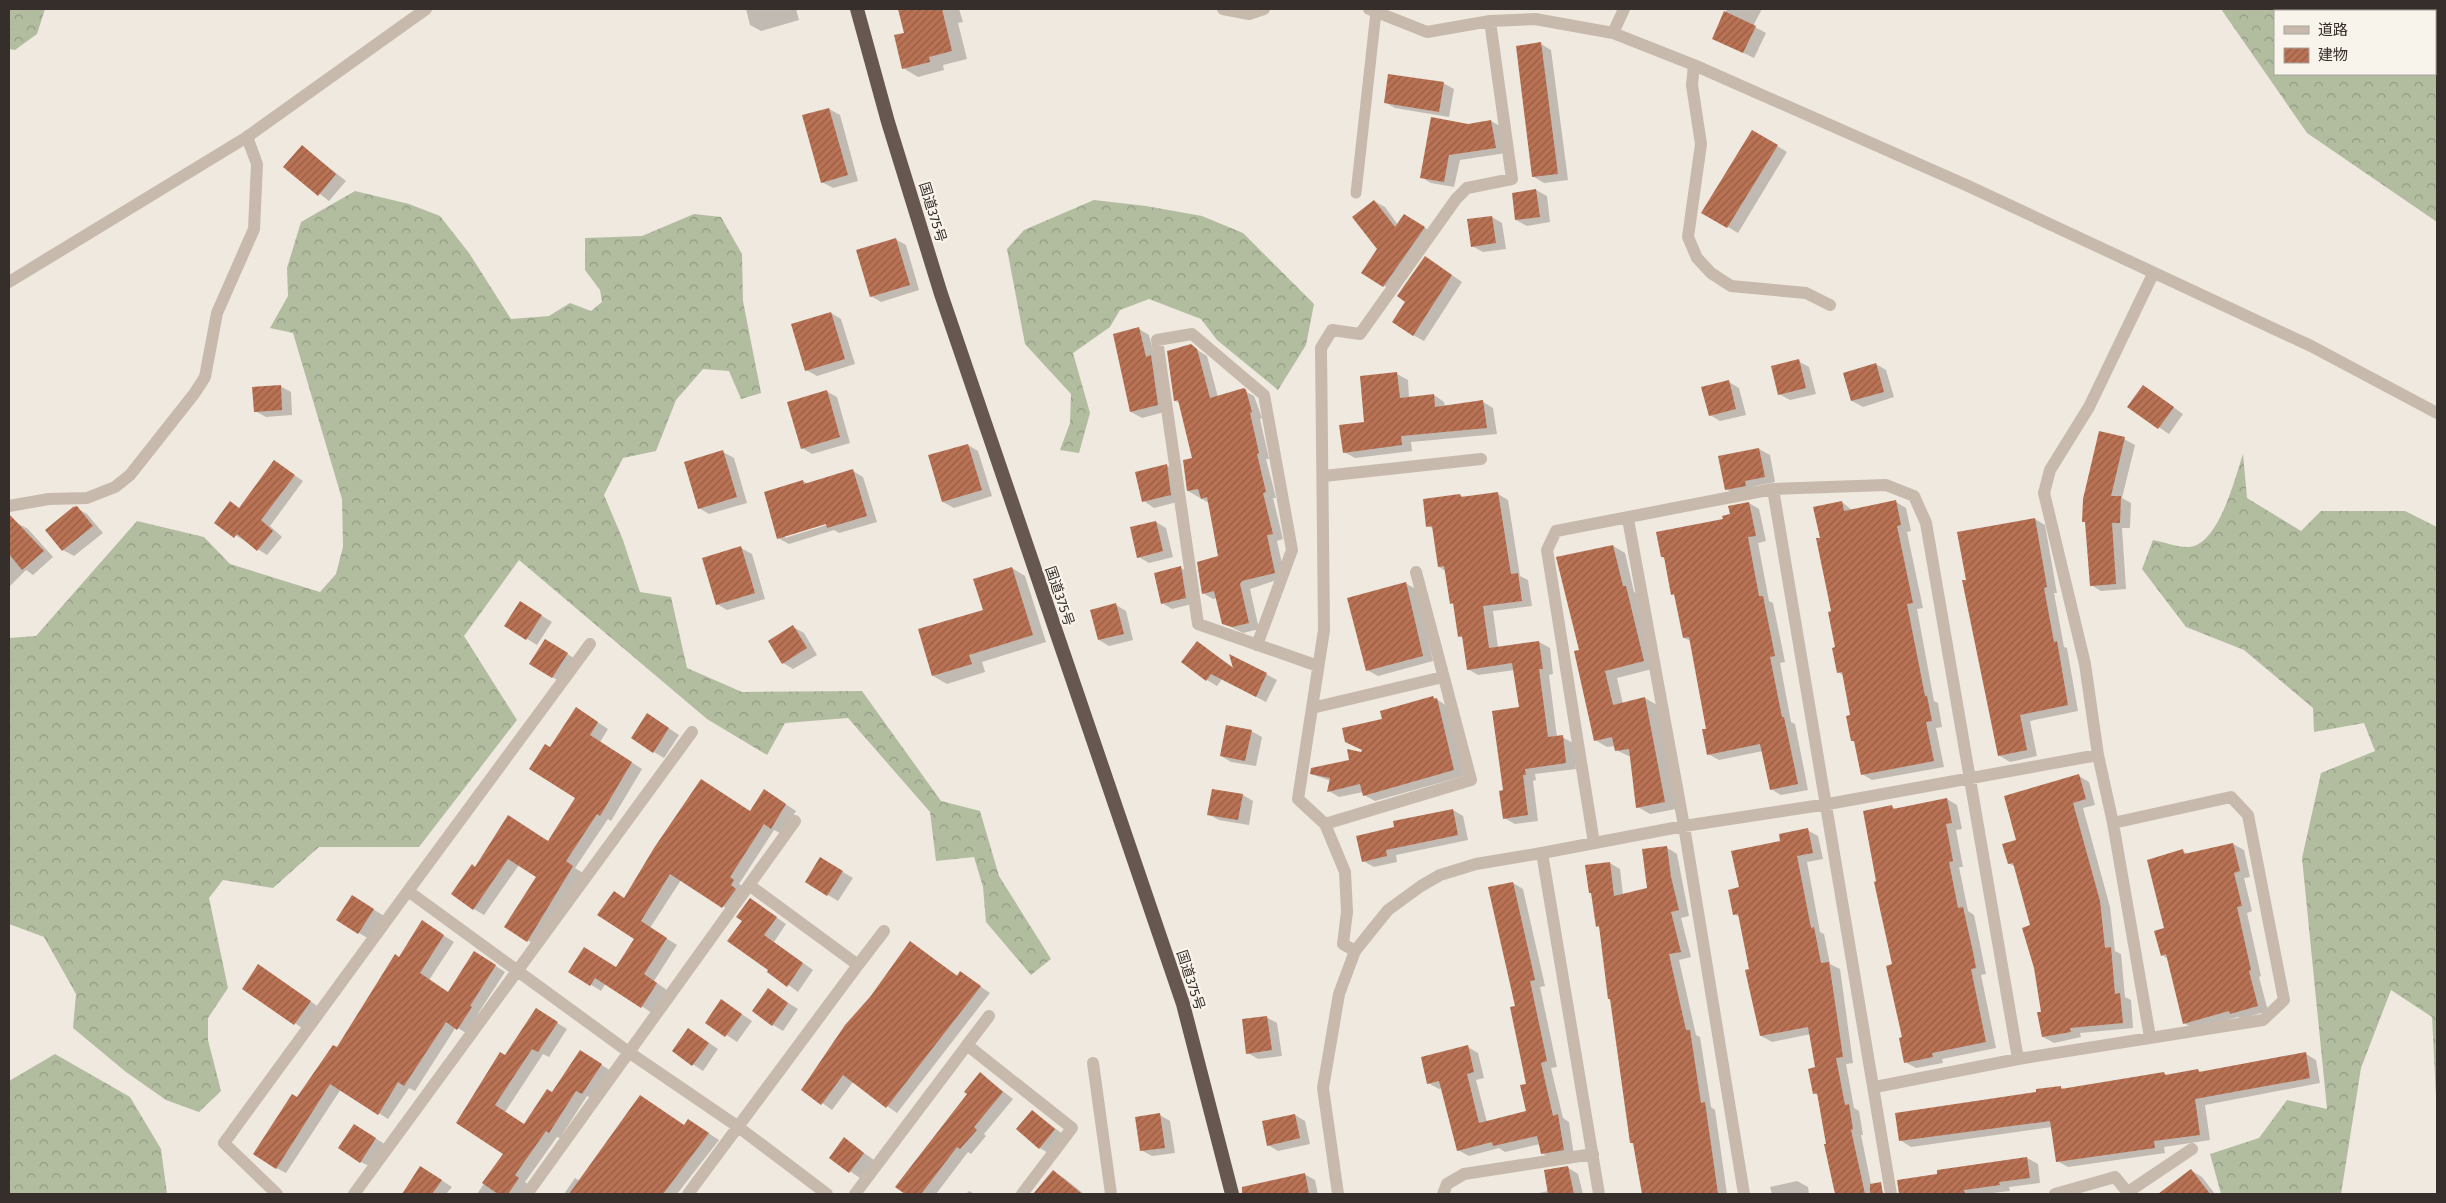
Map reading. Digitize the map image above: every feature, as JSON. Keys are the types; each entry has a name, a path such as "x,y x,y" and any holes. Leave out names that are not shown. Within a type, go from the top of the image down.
{"highway":[{"name":"国道375号","path":"857,9 888,122 941,294 1182,1004 1232,1194"}],"street":[{"path":"9,282 247,137 426,9"},
{"path":"1223,9 1249,14 1264,9"},
{"path":"1613,33 1624,9"},
{"path":"1372,11 1427,32 1490,21 1535,19 1613,33 1694,65 1966,185 2153,274 2311,346 2437,413"},
{"path":"1355,950 1344,944 1347,912 1345,872 1325,824 1298,799 1324,630 1324,476 1321,348 1332,330 1360,334 1456,199 1467,188 1512,179 1490,21"},
{"path":"1694,65 1692,84 1701,144 1688,237 1697,258 1711,273 1731,286 1806,293 1830,305"},
{"path":"9,506 49,499 87,498 115,487 130,475 194,394 205,377 217,313 254,229 257,164 247,137"},
{"path":"2150,1037 2113,823 2098,755 2085,664 2044,492 2050,470 2089,407 2153,274"},
{"path":"1257,645 1292,550 1264,395 1192,334 1157,340 1198,624 1257,645 1318,666"},
{"path":"1324,476 1481,459"},
{"path":"1594,843 1547,550 1556,531 1628,519 1773,489 1886,485 1914,496 1926,523 2018,1059"},
{"path":"1773,489 1828,804 1891,1194"},
{"path":"1628,519 1684,826 1744,1194"},
{"path":"1325,824 1472,780 1416,572"},
{"path":"277,1194 224,1143 590,644"},
{"path":"1312,708 1443,677"},
{"path":"354,1194 692,732"},
{"path":"1338,1194 1324,1088 1339,994 1355,950 1388,910 1440,875 1476,864 1684,826 1828,804 2098,755"},
{"path":"1875,1087 2018,1059 2263,1020 2284,1000 2248,815 2231,797 2113,823"},
{"path":"528,1194 795,821"},
{"path":"1542,853 1600,1194"},
{"path":"749,885 858,965"},
{"path":"408,891 630,1053 737,1126 827,1194"},
{"path":"688,1194 884,931"},
{"path":"855,1194 989,1016"},
{"path":"967,1045 1072,1128 1022,1194"},
{"path":"1093,1062 1111,1194"},
{"path":"2055,1194 2115,1177 2128,1193 2192,1149"},
{"path":"1443,1194 1447,1184 1464,1174 1593,1154"}],"lane":[{"path":"1356,193 1372,11"}],"green space":[{"path":"9,9 45,9 37,34 15,50 9,49"},
{"path":"2221,9 2437,9 2437,222 2307,133"},
{"path":"355,191 409,204 440,216 469,253 511,319 549,316 570,303 591,311 602,302 600,290 585,270 585,238 642,236 694,214 721,217 742,254 743,301 761,393 741,399 729,371 703,369 676,400 656,451 623,458 604,495 623,540 640,592 671,597 687,668 742,692 862,691 941,801 980,811 999,876 1051,959 1031,975 986,922 983,887 974,857 936,861 930,812 848,718 785,723 767,755 707,719 519,560 464,636 517,720 419,847 319,847 273,888 223,880 209,898 228,988 208,1018 208,1040 221,1091 199,1112 166,1100 126,1072 73,1028 76,994 44,937 9,924 9,638 36,636 137,521 204,537 230,564 320,592 336,574 343,547 342,499 293,333 270,328 288,296 287,268 301,222"},
{"path":"1094,200 1146,206 1202,216 1243,233 1314,304 1306,345 1278,390 1217,340 1201,319 1149,299 1120,310 1110,327 1073,353 1090,413 1079,453 1060,450 1070,423 1071,394 1025,344 1007,249 1024,230"},
{"path":"2243,454 2247,498 2301,531 2321,511 2405,511 2437,527 2437,1116 2432,1017 2391,990 2361,1068 2341,1194 2221,1194 2210,1154 2259,1138 2287,1100 2327,1109 2302,858 2321,773 2375,751 2364,723 2314,732 2313,708 2244,650 2186,627 2142,569 2153,540 2187,547 2198,544 2208,536 2224,510"},
{"path":"55,1054 130,1097 161,1149 167,1194 9,1194 9,1081"}],"building":[{"path":"898,9 942,9 952,51 929,57 930,62 902,69 894,35 904,33"},
{"path":"1724,11 1756,26 1743,53 1712,39"},
{"path":"1541,42 1558,174 1532,177 1516,46"},
{"path":"1388,74 1444,82 1439,112 1384,103"},
{"path":"829,108 848,175 821,183 802,115"},
{"path":"1431,117 1468,124 1491,120 1496,148 1449,155 1444,182 1420,178"},
{"path":"1752,130 1778,145 1727,228 1701,213"},
{"path":"302,145 336,174 318,196 283,167"},
{"path":"1536,189 1540,217 1515,220 1512,193"},
{"path":"1374,200 1395,227 1404,214 1425,227 1383,287 1361,273 1377,249 1352,217"},
{"path":"1492,216 1496,243 1471,247 1467,219"},
{"path":"896,238 910,285 870,297 856,250"},
{"path":"1425,256 1452,275 1413,336 1392,322 1405,302 1397,296"},
{"path":"831,312 845,359 805,371 791,324"},
{"path":"1139,327 1146,357 1151,355 1158,405 1130,412 1113,334"},
{"path":"1191,344 1197,349 1210,398 1244,388 1246,390 1252,412 1250,413 1259,453 1257,454 1266,492 1263,493 1273,534 1267,535 1275,573 1242,581 1240,584 1249,623 1232,627 1222,624 1214,591 1202,594 1197,562 1218,556 1207,497 1201,499 1198,489 1187,491 1183,460 1192,458 1178,400 1174,401 1167,351"},
{"path":"1799,359 1806,388 1778,395 1771,366"},
{"path":"1876,363 1884,392 1851,401 1843,373"},
{"path":"1397,372 1400,398 1434,394 1435,407 1483,400 1487,428 1401,436 1402,445 1343,453 1339,425 1364,422 1360,376"},
{"path":"1729,380 1736,409 1709,416 1701,387"},
{"path":"281,385 282,410 254,412 252,387"},
{"path":"2143,385 2174,407 2158,429 2127,407"},
{"path":"827,390 840,437 801,449 787,402"},
{"path":"2099,431 2125,437 2111,496 2121,496 2120,523 2112,523 2116,584 2090,586 2085,522 2082,522 2083,499"},
{"path":"968,444 982,490 942,502 928,455"},
{"path":"1759,448 1765,477 1745,481 1746,486 1725,490 1718,456"},
{"path":"723,450 737,497 698,509 684,462"},
{"path":"274,460 295,475 261,520 273,531 257,551 237,534 234,538 214,523 230,501 239,508"},
{"path":"1167,464 1171,495 1142,502 1135,472"},
{"path":"853,469 867,516 827,528 826,524 777,539 764,492 803,480 804,484"},
{"path":"1498,492 1511,574 1518,573 1522,601 1483,606 1489,648 1539,641 1543,669 1539,669 1548,737 1563,735 1566,763 1525,769 1526,775 1523,775 1528,815 1503,819 1499,791 1503,790 1492,711 1519,707 1512,663 1467,670 1462,636 1458,637 1453,603 1450,604 1444,566 1438,567 1432,526 1426,527 1423,499 1460,494 1461,497"},
{"path":"1896,500 1901,525 1897,526 1913,603 1907,604 1925,696 1927,696 1932,721 1926,722 1934,761 1861,775 1854,741 1851,741 1846,716 1850,715 1842,672 1837,673 1832,648 1835,647 1828,612 1831,611 1816,538 1820,538 1813,507 1842,501 1844,511"},
{"path":"1749,502 1756,536 1748,537 1759,596 1763,596 1775,656 1770,657 1798,784 1770,790 1760,744 1707,755 1702,729 1706,729 1689,637 1683,638 1674,594 1671,595 1664,557 1661,557 1656,532 1723,519 1722,516 1730,514 1728,506"},
{"path":"77,506 93,526 62,551 45,530 73,507"},
{"path":"9,514 44,551 22,570 9,554"},
{"path":"2035,518 2047,587 2044,588 2054,642 2057,641 2068,705 2020,715 2027,750 1998,756 1962,580 1966,580 1957,532"},
{"path":"1156,521 1163,551 1137,558 1130,527"},
{"path":"1613,545 1623,586 1626,586 1644,661 1605,671 1613,705 1645,697 1665,802 1636,808 1629,749 1615,751 1612,737 1594,741 1574,651 1579,650 1556,557"},
{"path":"741,546 755,593 716,605 702,558"},
{"path":"1181,566 1186,598 1161,604 1154,573"},
{"path":"1012,567 1033,635 969,655 972,664 932,676 918,629 983,610 973,579"},
{"path":"1406,582 1423,656 1366,671 1347,598"},
{"path":"520,601 542,615 526,640 504,626"},
{"path":"1116,603 1124,634 1098,640 1090,610"},
{"path":"793,625 807,648 782,664 768,641"},
{"path":"545,639 568,653 552,678 529,664"},
{"path":"1197,641 1233,668 1229,654 1267,673 1256,697 1211,674 1206,681 1181,662"},
{"path":"1433,696 1434,699 1437,698 1454,770 1363,796 1360,784 1327,792 1330,778 1310,774 1311,768 1349,760 1347,749 1361,752 1362,750 1345,742 1342,728 1382,719 1380,711"},
{"path":"576,707 598,722 590,735 632,762 600,816 597,814 566,861 573,866 527,942 504,927 536,877 508,859 473,910 451,894 472,864 475,867 508,815 548,841 575,798 529,769 545,744 550,747"},
{"path":"647,713 669,728 653,753 631,738"},
{"path":"1226,725 1252,730 1245,761 1220,756"},
{"path":"2079,774 2086,799 2073,803 2100,901 2105,948 2111,947 2115,994 2120,993 2123,1023 2070,1028 2071,1032 2042,1037 2037,1012 2041,1012 2034,968 2022,928 2030,925 2013,863 2008,864 2002,844 2016,840 2004,796"},
{"path":"701,779 750,811 764,789 786,804 771,829 764,824 730,877 734,880 731,885 736,889 722,908 670,874 641,921 667,938 644,974 657,983 641,1008 595,978 590,986 568,972 584,947 616,967 634,939 597,915 614,891 624,898 654,848"},
{"path":"1212,789 1243,794 1238,820 1207,815"},
{"path":"1947,798 1952,823 1946,824 1953,861 1949,862 1958,908 1963,907 1973,952 1976,968 1971,969 1986,1042 1932,1053 1933,1057 1904,1063 1899,1038 1902,1037 1886,966 1892,964 1874,882 1876,881 1863,811 1892,805 1893,809"},
{"path":"1453,809 1458,835 1386,850 1387,856 1362,862 1356,836 1394,827 1393,821"},
{"path":"1808,828 1813,853 1797,856 1811,928 1814,927 1821,963 1829,962 1843,1057 1836,1058 1845,1105 1849,1104 1853,1129 1851,1130 1865,1194 1835,1194 1824,1144 1826,1144 1817,1093 1813,1094 1808,1069 1815,1067 1808,1027 1760,1036 1745,970 1749,969 1738,914 1733,915 1728,890 1739,887 1731,851 1780,841 1779,834"},
{"path":"2233,843 2240,871 2234,873 2242,906 2237,907 2251,970 2249,971 2258,1006 2230,1014 2229,1011 2183,1024 2166,954 2161,956 2154,931 2164,928 2147,860 2183,849 2184,854"},
{"path":"1667,846 1671,877 1679,910 1671,912 1681,952 1669,954 1686,1030 1690,1030 1701,1103 1705,1102 1718,1194 1642,1194 1633,1143 1630,1143 1599,926 1596,927 1591,893 1589,893 1585,865 1610,862 1614,896 1647,888 1642,849"},
{"path":"820,857 843,871 827,896 805,882"},
{"path":"1513,882 1535,980 1530,981 1547,1061 1541,1063 1553,1116 1558,1114 1564,1150 1541,1154 1537,1136 1493,1146 1492,1142 1457,1151 1439,1081 1427,1084 1421,1057 1468,1045 1474,1072 1467,1074 1479,1123 1526,1111 1520,1085 1526,1084 1510,1007 1515,1006 1488,887"},
{"path":"352,895 374,909 358,934 336,920"},
{"path":"750,898 777,917 764,935 803,963 787,987 767,972 768,970 727,941 742,921 736,917"},
{"path":"422,920 444,935 420,973 448,992 474,951 496,965 457,1030 446,1022 404,1086 398,1082 378,1115 330,1084 276,1169 253,1154 292,1094 297,1097 333,1045 337,1047 395,954 399,957"},
{"path":"910,941 957,976 960,971 981,986 886,1108 843,1075 821,1105 801,1090 845,1025 870,997"},
{"path":"258,964 311,1001 294,1025 242,989"},
{"path":"768,988 788,1003 772,1026 752,1011"},
{"path":"721,999 742,1014 725,1037 705,1023"},
{"path":"536,1008 558,1022 538,1052 532,1049 495,1105 524,1124 547,1089 552,1092 580,1050 602,1064 582,1094 576,1091 549,1133 546,1131 515,1175 519,1178 508,1194 498,1194 482,1183 503,1154 456,1123 500,1052 505,1055"},
{"path":"1267,1016 1272,1050 1246,1054 1242,1019"},
{"path":"688,1028 709,1043 692,1066 672,1051"},
{"path":"2306,1052 2310,1078 2195,1099 2200,1135 2154,1141 2155,1148 2056,1162 2050,1121 1899,1141 1895,1113 2036,1092 2036,1089 2061,1086 2061,1089 2164,1072 2165,1075 2198,1069 2199,1072"},
{"path":"980,1072 1003,1092 974,1127 977,1130 960,1149 957,1147 921,1194 905,1194 895,1187 967,1094 964,1092"},
{"path":"640,1095 684,1125 688,1119 709,1133 663,1194 569,1194"},
{"path":"1032,1110 1055,1129 1039,1149 1016,1129"},
{"path":"1160,1113 1165,1148 1140,1151 1135,1117"},
{"path":"1295,1114 1300,1138 1267,1146 1262,1121"},
{"path":"354,1124 376,1138 360,1163 338,1148"},
{"path":"844,1137 864,1153 849,1173 829,1158"},
{"path":"2027,1157 2030,1178 1999,1182 2000,1185 1964,1190 1965,1194 1899,1194 1897,1180 1937,1174 1937,1170"},
{"path":"420,1166 442,1180 432,1194 402,1194"},
{"path":"1568,1166 1574,1194 1548,1194 1544,1170"},
{"path":"2191,1169 2210,1194 2158,1194"},
{"path":"1053,1170 1082,1194 1033,1194"},
{"path":"1305,1173 1309,1194 1242,1194 1242,1187"},
{"path":"1881,1182 1883,1194 1870,1194 1870,1184"}]}
